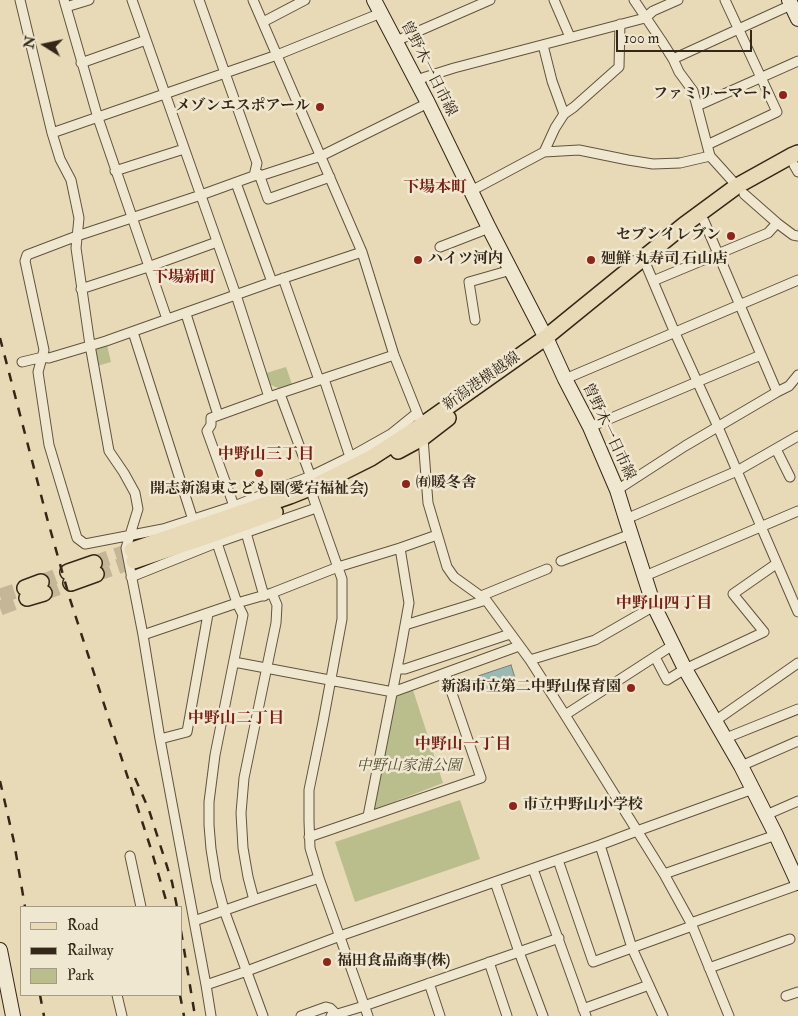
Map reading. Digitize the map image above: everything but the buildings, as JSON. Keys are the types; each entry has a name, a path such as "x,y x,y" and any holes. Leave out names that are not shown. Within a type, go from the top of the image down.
{"main road":[{"name":"曽野木一日市線","path":"374,0 428,103 590,427 618,490 630,534 654,606 686,669 741,766 797,877"},
{"path":"790,3 798,19"},
{"name":"新潟港横越線","path":"547,341 684,225 740,190 797,163"},
{"name":"新潟港横越線","path":"132,549 215,538 245,528 294,506 314,492 373,466 420,425 547,341 648,267 740,190"},
{"name":"新潟港横越線","path":"132,549 290,496 314,492"},
{"path":"70,578 95,569"},
{"path":"26,593 42,587"},
{"path":"0,950 13,1016"}],"street":[{"path":"20,0 52,134 60,160 71,180 79,218 76,248 81,289 109,451 135,493 138,509 132,549"},
{"path":"89,0 65,4 98,118 166,320"},
{"path":"132,0 236,295 269,397"},
{"path":"199,0 257,163 257,176 268,199 330,177"},
{"path":"253,0 362,252 394,355 420,425 428,503 446,567 450,573 484,598 530,660 565,714 664,874 692,925 728,1016"},
{"path":"263,22 305,0"},
{"path":"396,42 490,0"},
{"path":"554,0 570,37"},
{"path":"634,0 693,91 710,156 740,190 777,223 798,236"},
{"path":"416,80 454,68 645,18 653,11 678,0"},
{"path":"707,145 777,112 726,0"},
{"path":"673,59 790,3"},
{"path":"52,134 277,55 381,13"},
{"path":"544,152 564,114 574,108 619,67 620,24"},
{"path":"81,63 146,40"},
{"path":"543,45 552,81 564,114"},
{"path":"697,106 798,61"},
{"path":"420,425 391,434 350,457 314,492 234,506 163,529 132,549 85,544 77,538 49,445 38,372 44,350 25,261 27,255 77,236 321,156 428,103"},
{"path":"115,171 184,149"},
{"path":"471,191 544,152 579,150 653,164 680,163 710,156"},
{"path":"236,183 272,282"},
{"path":"704,221 777,392"},
{"path":"653,281 768,233 777,223"},
{"path":"440,248 489,228"},
{"path":"81,289 217,242"},
{"path":"22,362 43,357 49,358 106,341 362,252"},
{"path":"648,267 675,333 798,612"},
{"path":"475,320 469,282 511,270"},
{"path":"283,278 350,457"},
{"path":"565,379 798,280"},
{"path":"186,314 218,416"},
{"path":"133,332 194,520"},
{"path":"234,506 207,431 211,425 211,418 394,355"},
{"path":"590,427 761,355"},
{"path":"618,490 685,446 789,386 798,375"},
{"path":"280,394 342,580 342,619 309,790 309,837 310,848 319,878 368,1016"},
{"path":"626,519 737,471 798,436"},
{"path":"776,449 790,477"},
{"path":"645,576 798,511"},
{"path":"245,528 268,595 277,604 276,623 244,778 241,813 243,848 254,900"},
{"path":"561,562 630,534"},
{"path":"143,635 237,603 268,595 338,567 437,535"},
{"path":"131,577 215,538 243,616 215,755 209,802 209,826 216,880 224,910 263,1016"},
{"path":"132,549 126,548 211,1016"},
{"path":"368,816 409,603 400,548"},
{"path":"655,657 668,680 686,669 764,632 733,594 776,564"},
{"path":"405,625 484,598 548,569"},
{"path":"530,660 595,640 654,606"},
{"path":"160,739 187,732 208,614"},
{"path":"397,669 405,669 510,634"},
{"path":"565,714 673,645"},
{"path":"234,662 393,692 519,646"},
{"path":"715,721 798,663"},
{"path":"309,837 481,778 445,673"},
{"path":"726,738 798,709"},
{"path":"741,766 798,741"},
{"path":"206,985 753,789"},
{"path":"766,815 798,801"},
{"path":"664,874 776,835"},
{"path":"600,845 632,948 663,1016"},
{"path":"130,856 141,906"},
{"path":"558,860 592,962 692,925 797,877"},
{"path":"533,869 585,1013 649,985"},
{"path":"194,921 319,878"},
{"path":"496,882 543,1016"},
{"path":"301,1016 326,1007 330,1008 334,1015 364,1006 559,938"},
{"path":"709,968 790,939"},
{"path":"489,962 508,1016"},
{"path":"429,983 440,1016"},
{"path":"786,996 798,992"},
{"path":"116,996 122,1016"}],"green space":[{"path":"106,341 111,362 94,367 90,345"},
{"path":"286,367 293,387 283,390 266,383 263,374"},
{"name":"中野山家浦公園","path":"413,690 443,783 375,809 395,698 398,695"},
{"path":"460,800 480,859 355,902 335,842"}],"water":[{"path":"511,665 516,681 483,692 478,676"}],"tunnel":[{"path":"94,563 132,550"},
{"path":"96,574 134,561"},
{"path":"41,582 68,572"},
{"path":"44,593 71,583"},
{"path":"0,596 25,588"},
{"path":"0,608 27,598"}],"railway":[{"path":"0,338 69,596 168,906"},
{"path":"135,778 149,810 172,882 177,906"},
{"path":"0,781 14,842 25,906"},
{"path":"182,937 195,1016"},
{"path":"40,996 44,1016"},
{"path":"180,996 184,1016"}],"place":[{"name":"ファミリーマート","path":"783,95"},
{"name":"メゾンエスポアール","path":"320,107"},
{"name":"セブンイレブン","path":"731,236"},
{"name":"ハイツ河内","path":"418,260"},
{"name":"廻鮮 丸寿司 石山店","path":"591,260"},
{"name":"開志新潟東こども園(愛宕福祉会)","path":"259,473"},
{"name":"㈲暖冬舎","path":"406,484"},
{"name":"新潟市立第二中野山保育園","path":"631,688"},
{"name":"市立中野山小学校","path":"513,806"},
{"name":"福田食品商事(株)","path":"327,962"}],"district":[{"name":"下場本町","path":"435,189"},
{"name":"下場新町","path":"184,279"},
{"name":"中野山三丁目","path":"266,456"},
{"name":"中野山四丁目","path":"664,605"},
{"name":"中野山二丁目","path":"236,720"},
{"name":"中野山一丁目","path":"463,746"}]}
